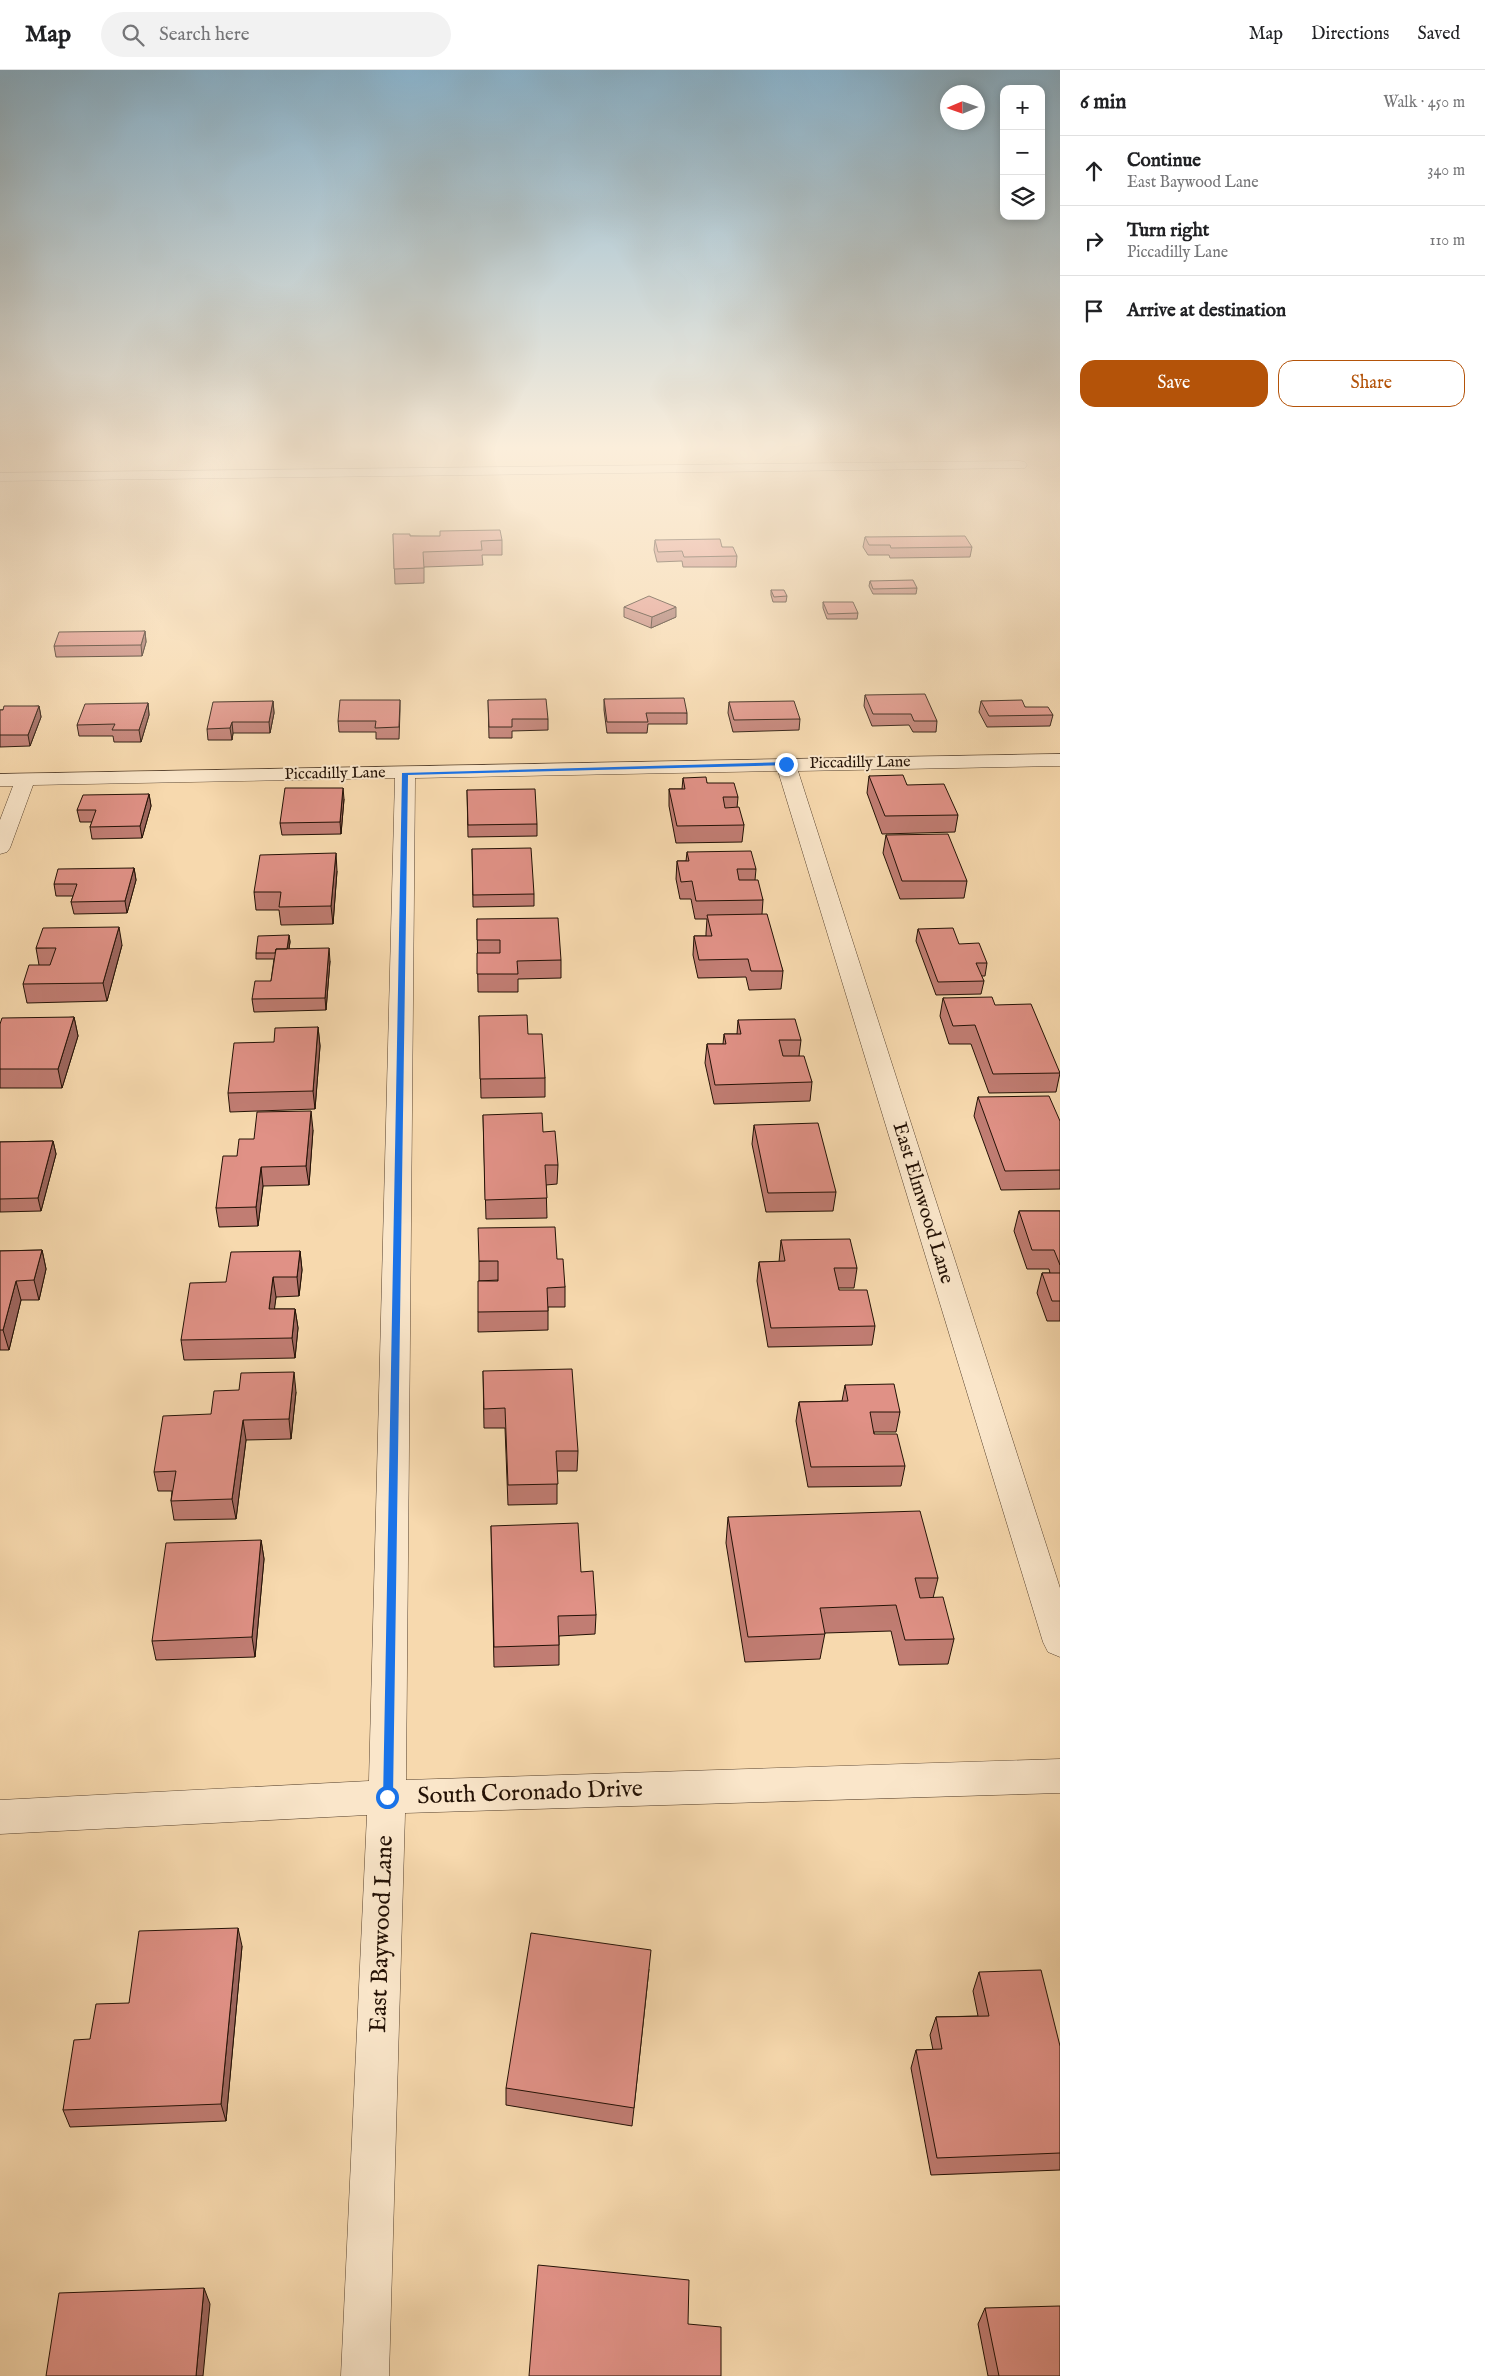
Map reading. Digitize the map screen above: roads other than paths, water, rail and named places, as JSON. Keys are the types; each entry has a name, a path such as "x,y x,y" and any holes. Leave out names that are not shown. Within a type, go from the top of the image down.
{"street":[{"name":"Piccadilly Lane","path":"0,780 1060,760"},
{"name":"East Elmwood Lane","path":"786,764 1060,1642"},
{"name":"East Baywood Lane","path":"365,2376 387,1797 405,773"},
{"path":"0,848 25,779"},
{"name":"South Coronado Drive","path":"0,1817 387,1797 1060,1776"}]}
